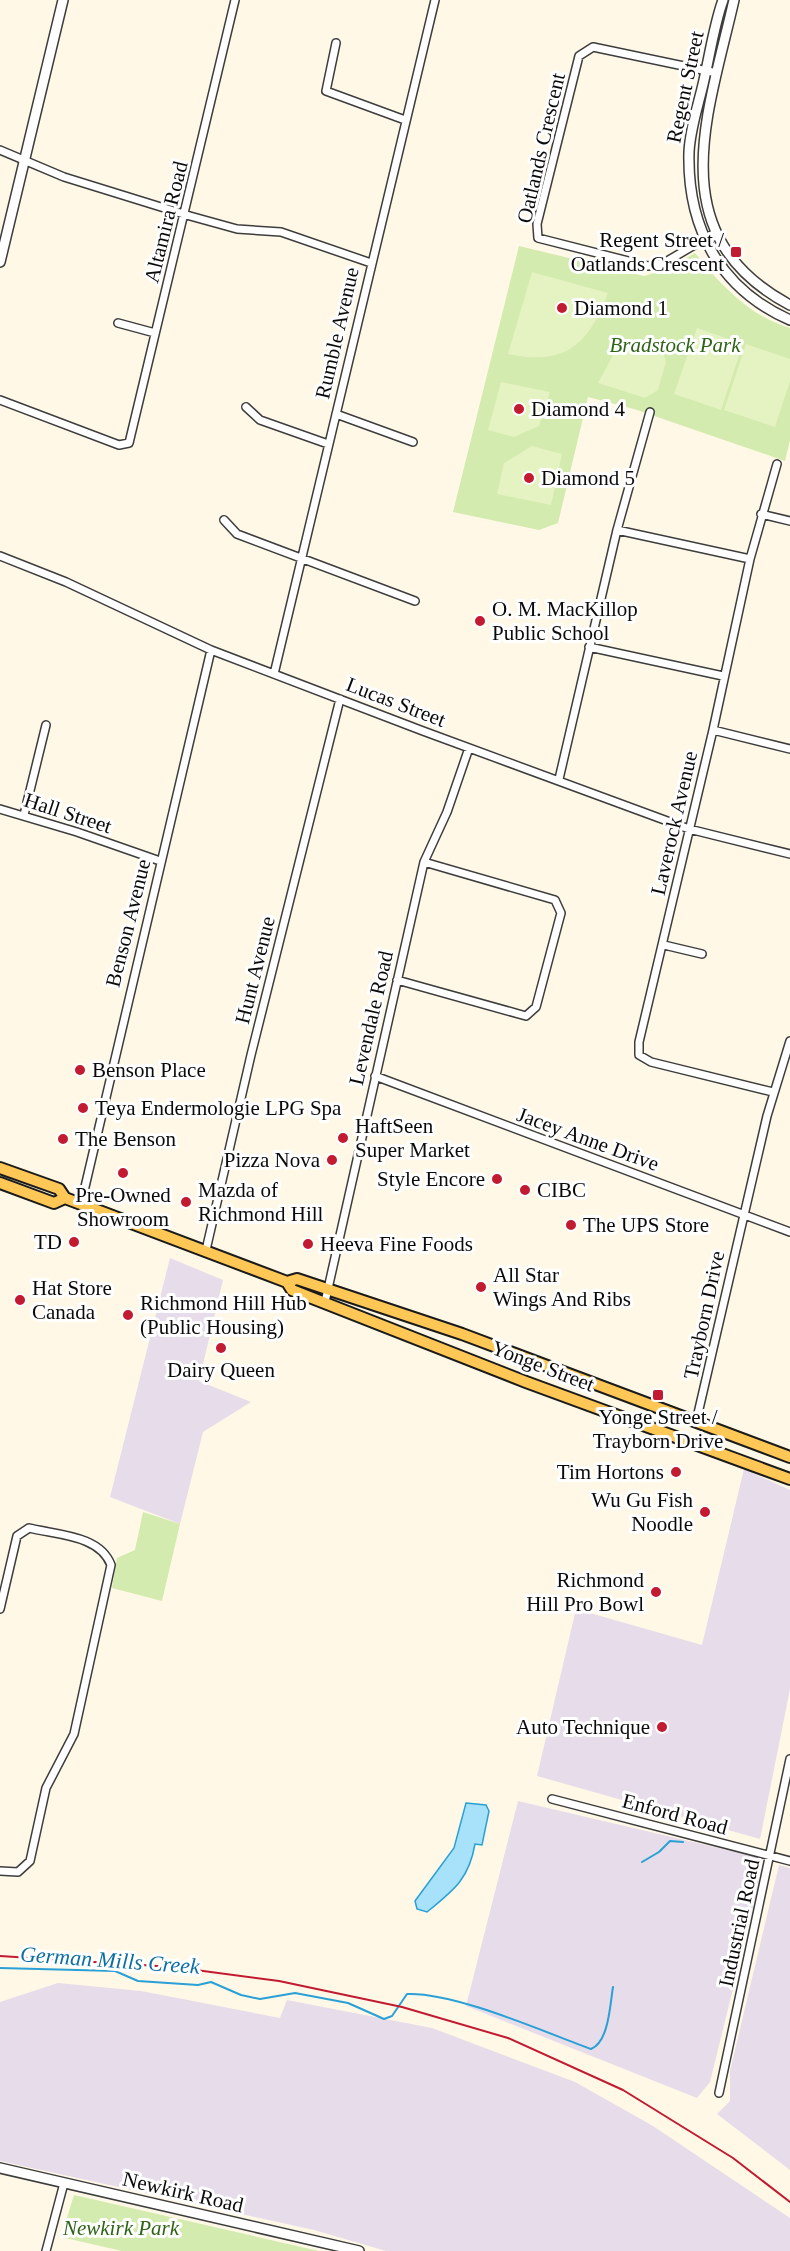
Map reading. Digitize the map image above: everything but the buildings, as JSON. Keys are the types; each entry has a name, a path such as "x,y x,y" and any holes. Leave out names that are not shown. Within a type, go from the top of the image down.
{"main road":[{"name":"Yonge Street","path":"0,1168 59,1189 65,1198 287,1282 292,1290 526,1382 790,1479"},
{"name":"Yonge Street","path":"0,1183 54,1203 65,1198"},
{"name":"Yonge Street","path":"287,1282 297,1278 462,1334 790,1457"}],"street":[{"path":"0,262 63,0"},
{"name":"Altamira Road","path":"0,400 119,445 129,443 235,0"},
{"name":"Rumble Avenue","path":"274,674 435,0"},
{"name":"Regent Street","path":"723,0 689,149 690,186 705,240 729,278 755,302 790,320"},
{"name":"Regent Street","path":"734,0 705,136 701,170 705,201 715,232 730,256 753,280 769,293 790,305"},
{"path":"336,43 326,90 405,120"},
{"name":"Oatlands Crescent","path":"715,232 662,264 648,266 538,238 537,224 579,56 593,47 717,73"},
{"path":"0,150 64,177 185,215 237,229 281,232 371,263"},
{"path":"118,323 155,333"},
{"path":"246,407 260,420 328,444"},
{"path":"559,779 617,530 650,412"},
{"path":"336,414 413,442"},
{"name":"Laverock Avenue","path":"773,1092 651,1062 639,1054 639,1042 664,945 750,559 777,464"},
{"path":"761,514 790,521"},
{"path":"224,520 237,534 415,601"},
{"path":"617,530 750,559"},
{"name":"Lucas Street","path":"0,556 66,582 211,650 469,748 559,779 689,829 790,854"},
{"path":"590,646 723,676"},
{"name":"Benson Avenue","path":"81,1204 211,650"},
{"name":"Hunt Avenue","path":"207,1250 251,1055 340,699"},
{"path":"24,815 46,725"},
{"path":"713,730 790,749"},
{"name":"Levendale Road","path":"325,1302 424,862 447,812 469,748"},
{"name":"Hall Street","path":"0,809 160,861"},
{"path":"397,980 526,1016 536,1008 561,913 555,900 424,862"},
{"path":"664,945 702,954"},
{"name":"Trayborn Drive","path":"696,1422 773,1092 790,1041"},
{"name":"Jacey Anne Drive","path":"375,1076 546,1143 790,1232"},
{"path":"0,1609 17,1536 29,1528 95,1544 107,1554 111,1565 74,1734 46,1788 30,1861 18,1872 0,1871"},
{"name":"Industrial Road","path":"719,2093 790,1759"},
{"name":"Enford Road","path":"552,1799 790,1861"},
{"name":"Newkirk Road","path":"0,2169 359,2251"},
{"path":"46,2251 64,2183"}],"shaded area":[{"path":"170,1258 223,1280 199,1381 251,1402 203,1432 180,1524 110,1497"},
{"path":"744,1469 790,1490 790,1689 760,1839 537,1776 576,1609 702,1645"},
{"path":"518,1801 757,1857 759,1883 710,2082 697,2098 466,2006"},
{"path":"779,1865 790,1868 790,2170 717,2114 730,2101 730,2071"},
{"path":"58,1983 141,1991 280,2018 287,2000 432,2028 575,2082 653,2126 790,2218 790,2251 386,2251 314,2230 0,2161 0,2002"}],"green space":[{"name":"Bradstock Park","path":"519,246 644,276 665,270 695,253 725,287 749,308 775,323 790,328 790,440 785,461 634,409 588,397 558,523 539,530 453,512"},
{"name":"Diamond 1","path":"532,272 608,293 592,327 583,339 572,348 559,354 528,357 508,354"},
{"path":"697,328 743,344 721,410 674,394"},
{"path":"636,340 661,345 666,362 658,390 645,398 598,383 613,355"},
{"path":"746,344 790,359 790,381 775,427 724,410"},
{"name":"Diamond 4","path":"501,382 550,392 539,426 514,437 488,430"},
{"name":"Diamond 5","path":"532,446 562,454 551,505 497,494 504,463"},
{"path":"143,1512 180,1524 162,1601 112,1588 117,1558 135,1550"},
{"name":"Newkirk Park","path":"74,2195 319,2251 122,2251 61,2237"}],"water":[{"path":"466,1803 486,1805 489,1811 482,1845 475,1844 469,1866 452,1890 427,1912 417,1909 415,1901 454,1848"}],"waterway":[{"name":"German Mills Creek","path":"642,1862 659,1852 670,1841 683,1842"},
{"name":"German Mills Creek","path":"0,1968 115,1971 138,1981 198,1985 211,1982 241,1995 260,1999 295,1993 348,2003 384,2019 392,2016 407,1994 427,1995 499,2014 591,2049 602,2039 605,2031 613,1987"}],"railway":[{"path":"0,1956 173,1967 279,1981 402,2007 508,2038 623,2090 733,2158 790,2202"}],"place":[{"name":"Regent Street / Oatlands Crescent","path":"736,252"},
{"name":"Diamond 1","path":"562,308"},
{"name":"Diamond 4","path":"519,409"},
{"name":"Diamond 5","path":"529,478"},
{"name":"O. M. MacKillop Public School","path":"480,621"},
{"name":"Benson Place","path":"80,1070"},
{"name":"Teya Endermologie LPG Spa","path":"83,1108"},
{"name":"HaftSeen Super Market","path":"343,1138"},
{"name":"The Benson","path":"63,1139"},
{"name":"Pizza Nova","path":"332,1160"},
{"name":"Pre-Owned Showroom","path":"123,1173"},
{"name":"Style Encore","path":"497,1179"},
{"name":"CIBC","path":"525,1190"},
{"name":"Mazda of Richmond Hill","path":"186,1202"},
{"name":"The UPS Store","path":"571,1225"},
{"name":"TD","path":"74,1242"},
{"name":"Heeva Fine Foods","path":"308,1244"},
{"name":"All Star Wings And Ribs","path":"481,1287"},
{"name":"Hat Store Canada","path":"20,1300"},
{"name":"Richmond Hill Hub (Public Housing)","path":"128,1315"},
{"name":"Dairy Queen","path":"221,1348"},
{"name":"Yonge Street / Trayborn Drive","path":"658,1395"},
{"name":"Tim Hortons","path":"676,1472"},
{"name":"Wu Gu Fish Noodle","path":"705,1512"},
{"name":"Richmond Hill Pro Bowl","path":"656,1592"},
{"name":"Auto Technique","path":"662,1727"}]}
